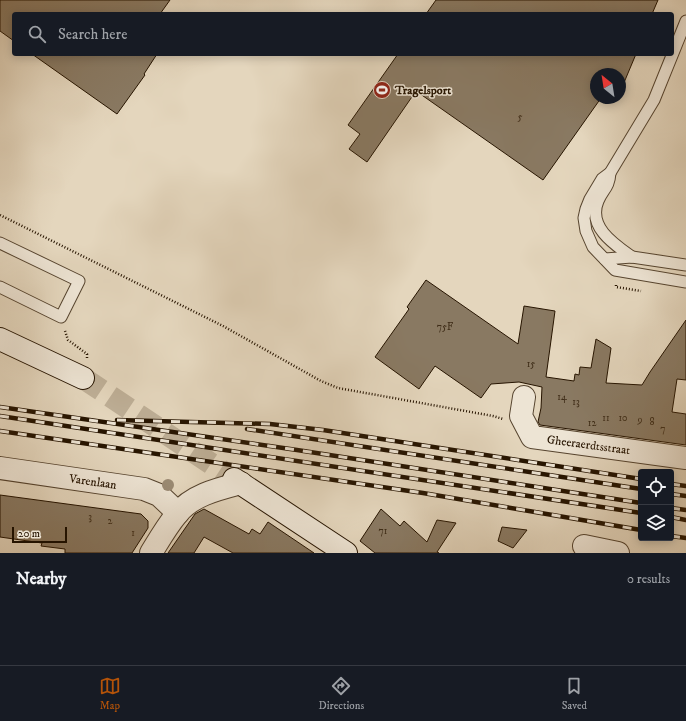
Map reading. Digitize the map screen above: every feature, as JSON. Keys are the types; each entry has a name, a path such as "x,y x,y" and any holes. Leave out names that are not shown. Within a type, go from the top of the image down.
{"street":[{"path":"0,339 83,378"},
{"name":"Gheeraerdtsstraat","path":"524,398 521,416 532,437 686,458"},
{"name":"Varenlaan","path":"0,468 144,489 159,495 178,513"},
{"path":"151,553 178,513 192,501 209,492 238,481 346,553"},
{"path":"584,546 618,553"}],"lane":[{"path":"674,51 686,21"},
{"path":"672,56 654,100 610,173 602,179 590,199 584,218 588,238 593,248 615,270 686,282"},
{"path":"610,173 609,183 597,205 597,220 602,232 610,242 632,257"},
{"path":"0,243 79,281 61,317 0,287"},
{"path":"605,259 632,257 686,265"}],"path":[{"path":"0,215 216,323 322,381 338,388 493,416 507,421 526,435 532,437"},
{"path":"61,317 68,340 86,354"}],"building":[{"path":"0,0 170,0 161,12 12,12 12,40 0,31"},
{"path":"436,0 658,0 653,12 427,12"},
{"path":"35,56 156,56 144,74 145,75 117,114"},
{"path":"397,56 635,56 626,78 626,68 590,68 590,104 597,104 543,180 416,91 367,162 349,149 360,134 348,125"},
{"path":"426,280 518,344 524,306 555,311 546,377 574,381 575,374 579,375 580,367 591,368 596,339 611,348 606,383 642,385 686,320 686,380 677,379 672,412 686,414 686,445 540,425 538,422 541,408 542,387 519,382 491,384 481,398 435,366 419,389 375,357 409,309 407,307"},
{"path":"0,495 141,514 148,521 148,528 132,553 65,553 65,549 41,546 42,543 0,537"},
{"path":"204,509 249,534 252,529 260,534 268,522 314,553 233,553 204,537 194,553 168,553 195,514"},
{"path":"381,509 400,526 404,521 427,542 437,520 456,523 437,552 439,553 375,553 360,541"},
{"path":"502,527 527,530 513,548 498,541"}],"tunnel":[{"path":"83,378 234,479"}],"railway":[{"path":"0,407 297,450 638,503"},
{"path":"0,416 638,513"},
{"path":"117,420 270,424 323,430 638,479"},
{"path":"247,429 638,489"},
{"path":"0,431 423,493 638,529"},
{"path":"674,484 686,486"},
{"path":"674,494 686,496"},
{"path":"674,508 686,510"},
{"path":"674,518 686,520"},
{"path":"674,536 686,538"}],"place":[{"name":"Tragelsport","path":"382,90"}]}
